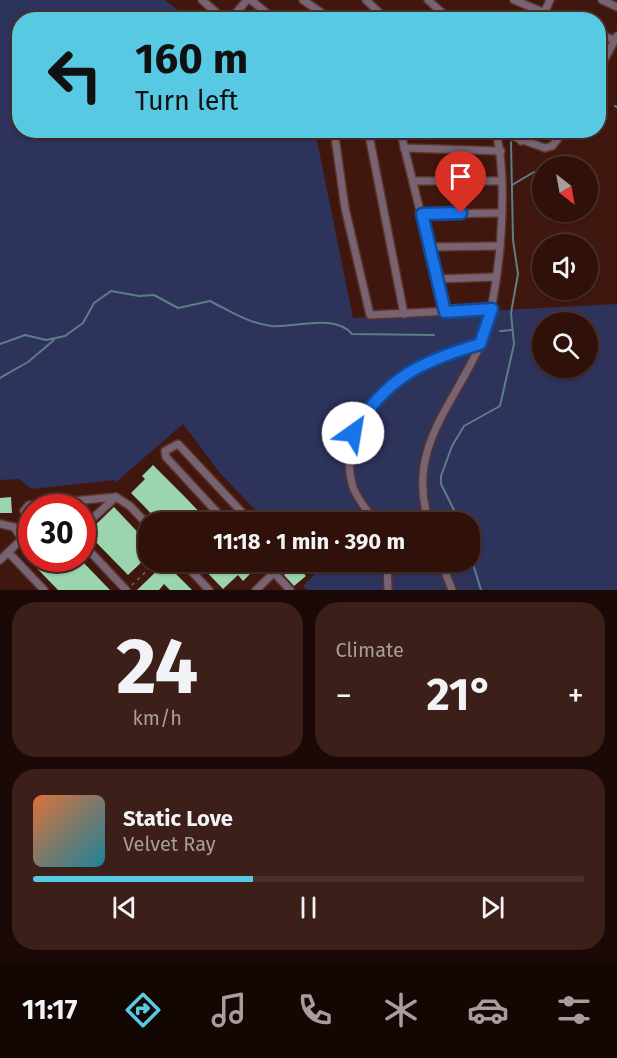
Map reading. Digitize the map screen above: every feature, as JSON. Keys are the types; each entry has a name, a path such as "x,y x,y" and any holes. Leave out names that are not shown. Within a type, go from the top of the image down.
{"street":[{"path":"202,0 216,12"},
{"path":"238,12 249,0 265,12"},
{"path":"303,0 320,12"},
{"path":"366,0 379,12"},
{"path":"428,0 442,12"},
{"path":"514,0 536,12"},
{"path":"602,0 617,7"},
{"path":"606,57 616,38"},
{"path":"335,138 345,208 369,312 376,316 492,309"},
{"path":"370,138 404,314"},
{"path":"402,138 445,312"},
{"path":"427,512 423,491 425,453 435,427 480,344 492,309 500,246 501,151 498,138"},
{"path":"514,138 545,148 552,146 558,138"},
{"path":"404,148 501,151"},
{"path":"413,181 501,181"},
{"path":"422,214 500,213"},
{"path":"429,247 500,246"},
{"path":"437,279 496,277"},
{"path":"369,512 354,489 349,453 353,433 366,412 399,378 418,366 440,356 480,344"},
{"path":"217,512 166,457 165,452 172,446 178,444 242,512"},
{"path":"96,499 116,497 138,514"},
{"path":"96,515 116,497"},
{"path":"0,524 14,527 22,536 22,541 0,560"},
{"path":"9,553 44,590"},
{"path":"96,558 126,590"},
{"path":"192,572 209,590"},
{"path":"387,572 388,590"},
{"path":"445,572 452,590"},
{"path":"256,590 274,573 290,590"}],"path":[{"path":"126,590 145,572"}],"shaded area":[{"path":"0,0 165,0 181,12 12,12 12,138 316,138 353,318 617,304 617,590 307,590 303,586 315,574 313,572 480,572 480,512 257,512 220,473 183,424 115,483 115,480 31,489 19,479 0,480"}],"building":[{"path":"153,465 199,512 149,512 131,493 145,479 142,476"},
{"path":"11,497 12,513 0,513 0,498"},
{"path":"114,507 138,532 138,566 128,575 96,542 96,524"},
{"path":"41,572 93,572 110,590 58,590"},
{"path":"156,572 174,572 192,590 170,590 164,584 159,590 137,590"},
{"path":"207,572 252,572 243,581 238,575 223,589"},
{"path":"287,572 302,572 306,576 294,586 284,575"}],"waterway":[{"path":"455,512 441,484 441,476 452,446 464,426 500,406 514,344 511,313 518,274 513,240 511,142"},
{"path":"512,185 532,173"},
{"path":"0,344 25,335 46,340 65,336 83,323 94,303 111,291 139,296 154,295 178,308 210,301 232,313 271,326 325,323 336,324 352,334 434,335"},
{"path":"500,331 512,330"},
{"path":"0,378 28,362 54,340"},
{"path":"476,572 481,590"}],"route":[{"path":"353,433 366,412 399,378 440,356 480,344 492,309 445,312 422,214 461,213"}]}
